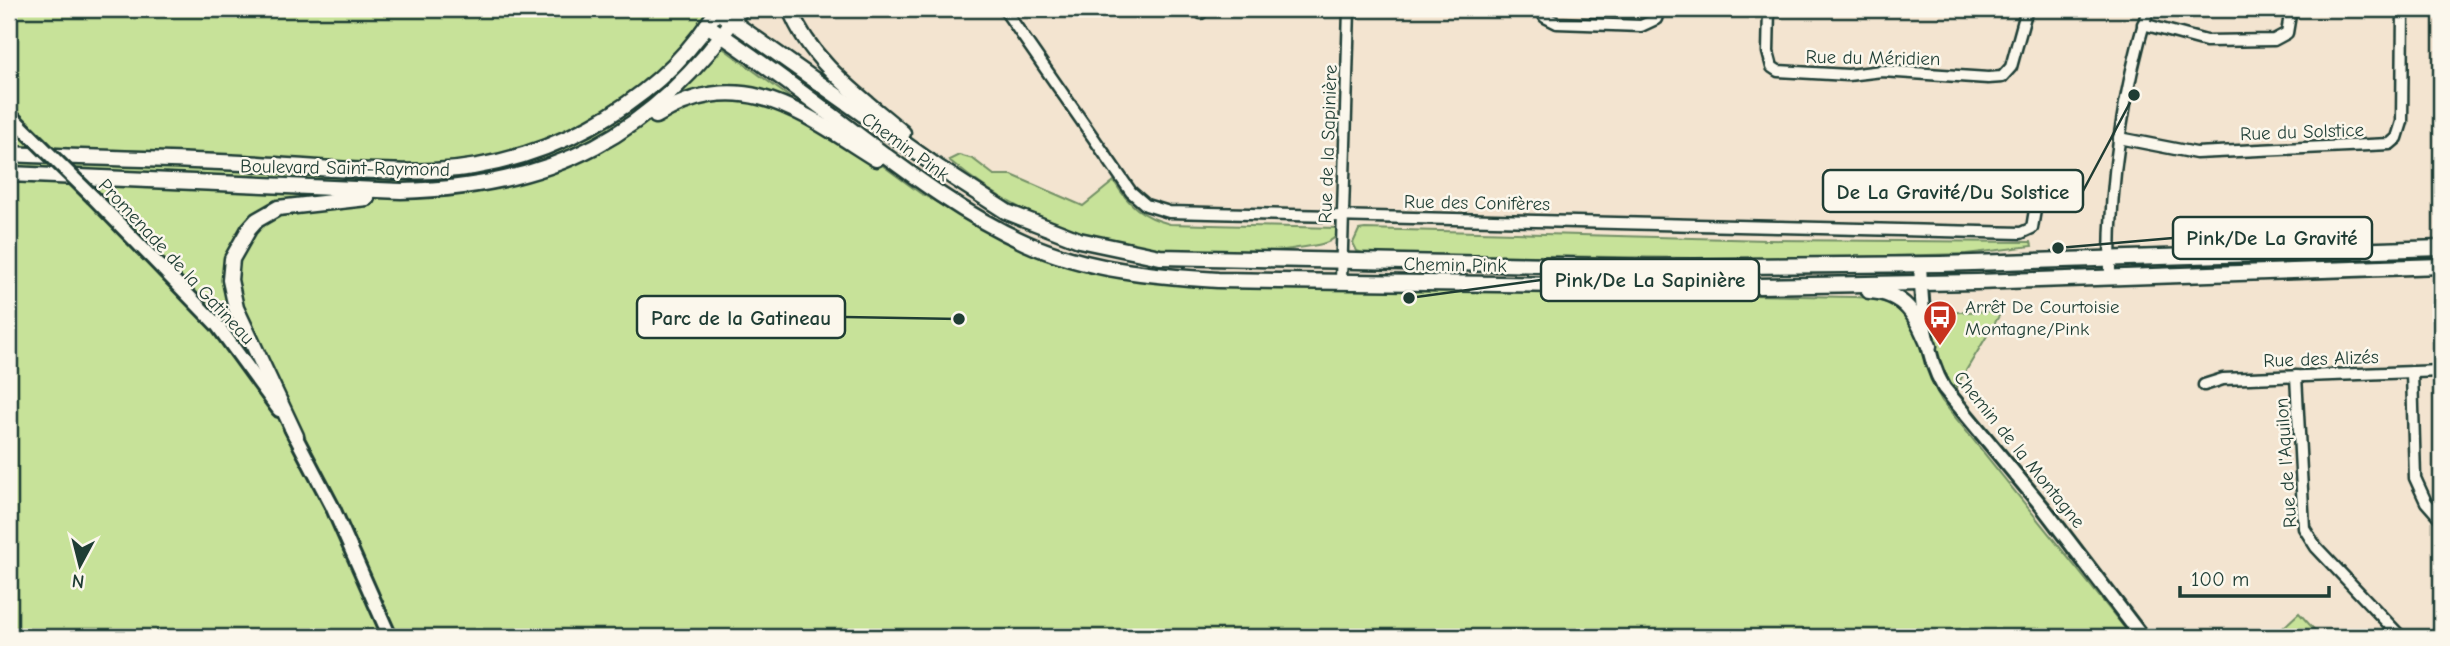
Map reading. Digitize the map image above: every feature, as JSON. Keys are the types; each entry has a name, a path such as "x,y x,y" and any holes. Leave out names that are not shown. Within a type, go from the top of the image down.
{"main road":[{"name":"Boulevard Saint-Raymond","path":"9,174 401,191 452,190 502,181 547,168 611,139 666,99 723,36 741,9"},
{"path":"790,9 804,38 816,54 939,168"},
{"name":"Boulevard Saint-Raymond","path":"9,155 403,171 481,165 540,149 596,123 657,81 707,26 717,10"},
{"name":"Chemin Pink","path":"717,10 939,168 1007,212 1048,230 1105,248 1179,259 1622,267 1920,264 2441,248"},
{"name":"Chemin Pink","path":"707,26 933,191 1028,244 1100,266 1177,278 1700,287 1921,284 2441,267"},
{"path":"611,139 686,100 722,93 747,93 793,107 933,191"},
{"path":"296,436 231,292 232,259 242,238 257,220 288,205 452,190"},
{"path":"1700,287 1874,291 1892,295 1900,298 1912,312 1929,346"}],"street":[{"name":"Rue des Conifères","path":"1004,9 1131,192 1146,205 1169,212 2021,233 2032,228 2035,210"},
{"name":"Rue de la Sapinière","path":"1341,281 1349,9"},
{"path":"1539,9 1545,17 1557,23 1641,26 1656,19 1659,9"},
{"name":"Rue du Méridien","path":"1769,9 1768,52 1772,67 1778,71 1848,75 1882,71 1988,78 2002,77 2011,67 2027,9"},
{"path":"2110,277 2109,259 2119,138 2128,80 2148,9"},
{"path":"2143,24 2206,41 2274,40 2287,33 2291,9"},
{"name":"Rue du Solstice","path":"2119,138 2169,150 2196,153 2390,144 2397,138 2402,122 2403,9"},
{"name":"Promenade de la Gatineau","path":"9,114 217,325 296,436 332,506 390,637"},
{"name":"Chemin de la Montagne","path":"1920,264 1929,346 1939,378 1950,397 2045,510 2142,637"},
{"name":"Rue des Alizés","path":"2204,384 2222,379 2441,371"},
{"path":"2412,372 2415,478 2426,502 2441,519"},
{"name":"Rue de l'Aquilon","path":"2296,376 2304,528 2316,547 2401,637"}],"green space":[{"path":"9,9 710,9 697,29 920,193 1010,243 1220,285 1855,297 1879,300 1896,307 1908,318 1942,401 2132,637 9,637"},
{"path":"959,155 973,159 994,175 1012,175 1083,206 1114,181 1137,209 1170,224 1337,228 1336,236 1315,246 1248,253 1170,250 1101,239 1038,217 1008,201 949,160"},
{"path":"1359,230 1767,240 2031,242 2032,246 1966,254 1769,259 1365,254 1357,251 1353,243"},
{"path":"2002,311 1950,397 1923,313"},
{"path":"2299,613 2321,637 2273,637"}],"place":[{"name":"De La Gravité/Du Solstice","path":"2134,95"},
{"name":"Pink/De La Gravité","path":"2058,248"},
{"name":"Pink/De La Sapinière","path":"1409,298"},
{"name":"Parc de la Gatineau","path":"959,319"},
{"name":"Arrêt De Courtoisie Montagne/Pink","path":"1940,347"}]}
